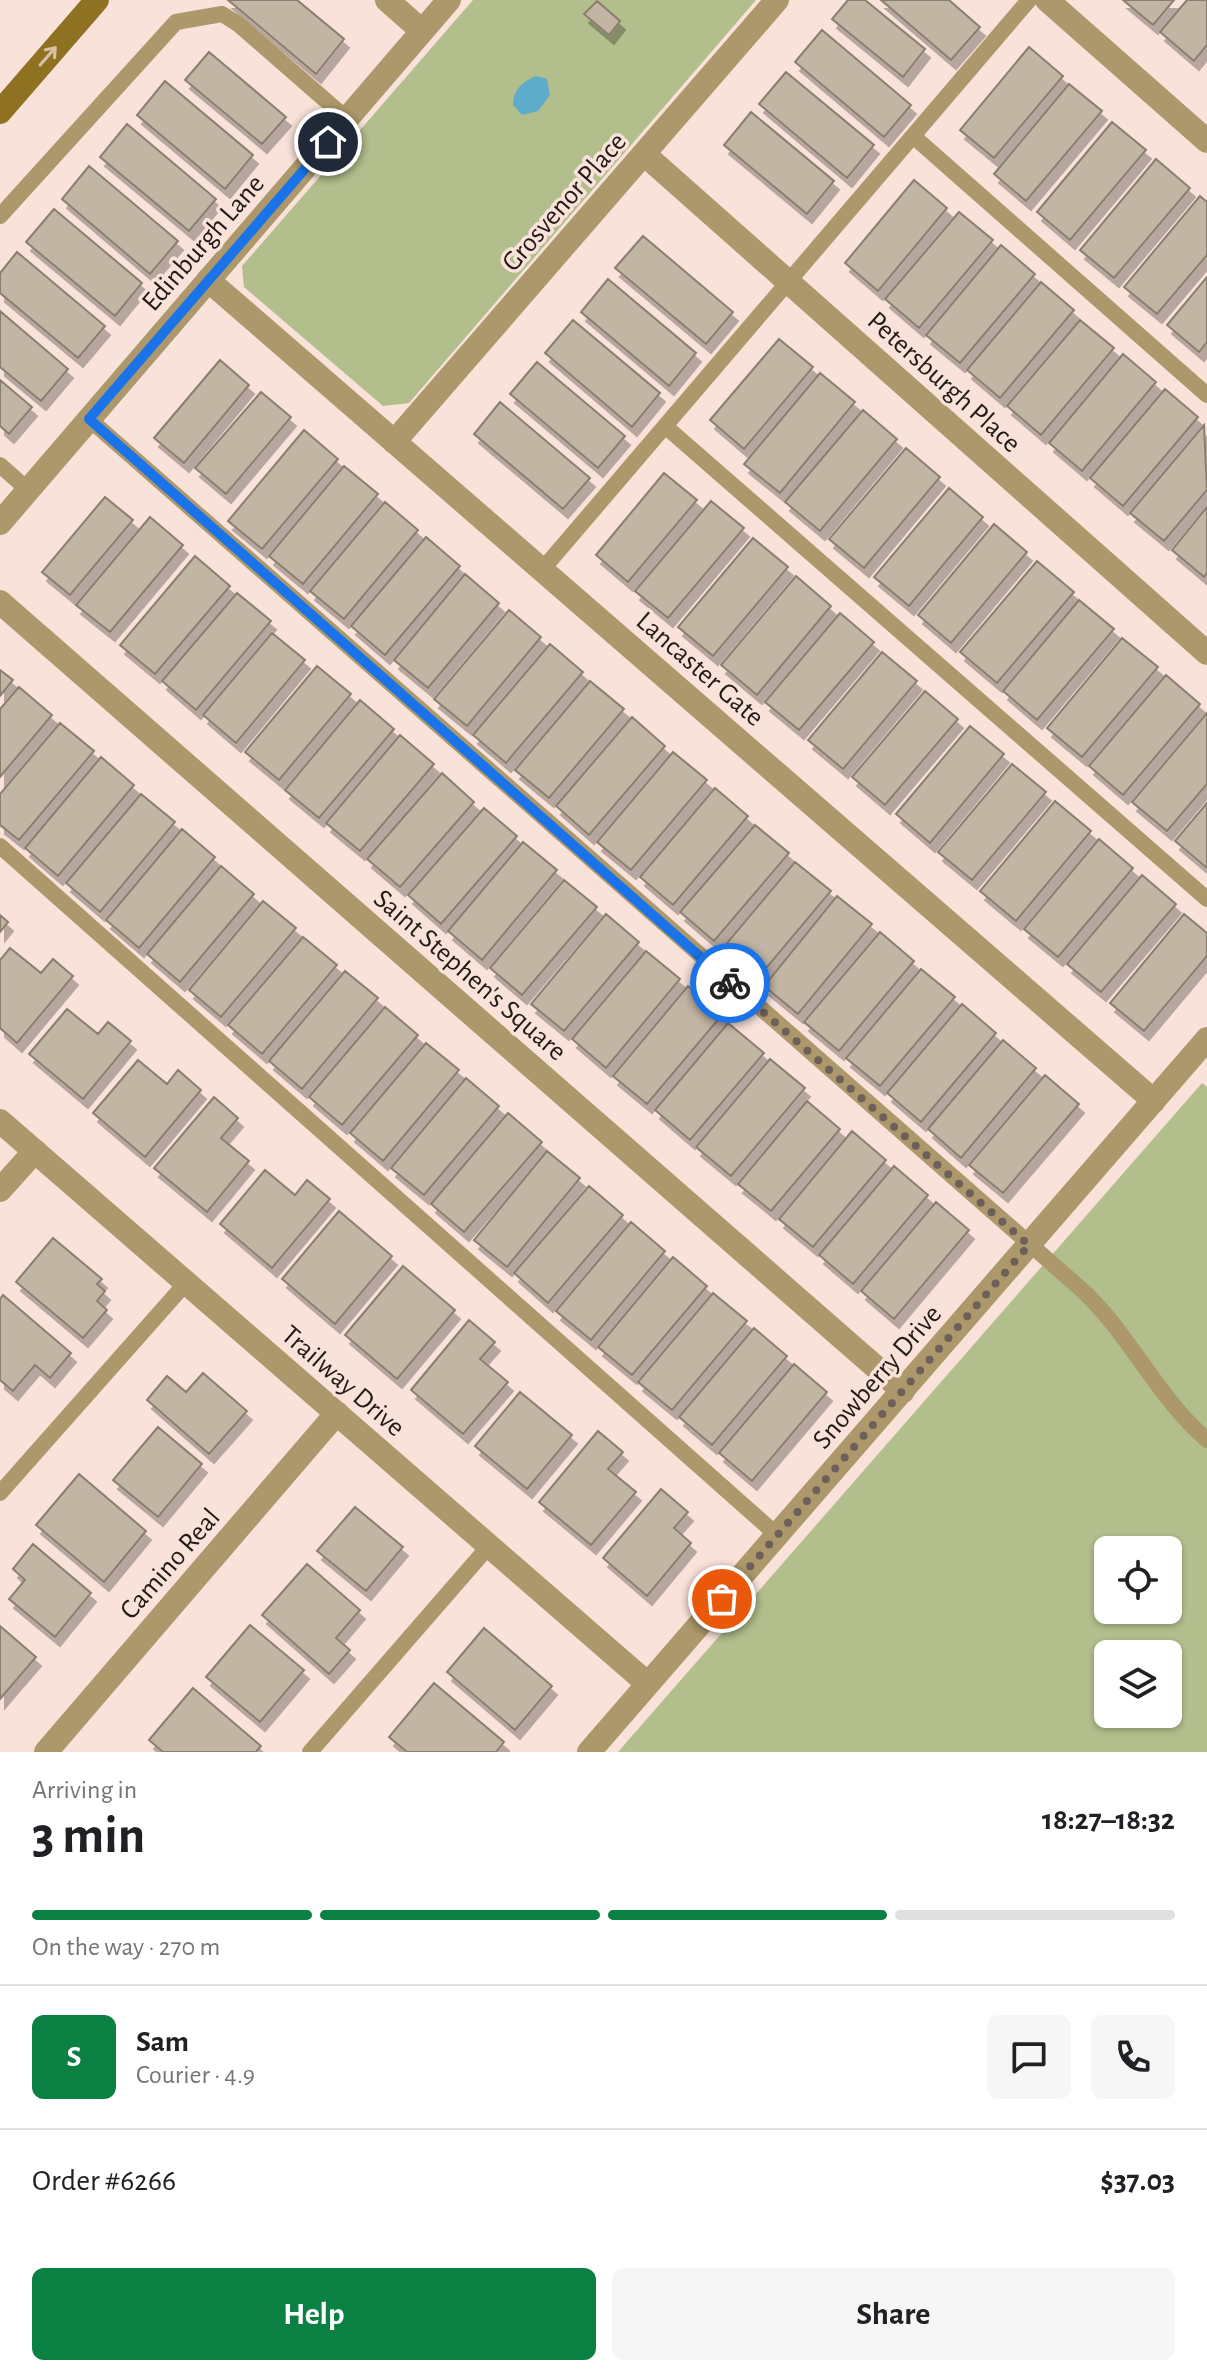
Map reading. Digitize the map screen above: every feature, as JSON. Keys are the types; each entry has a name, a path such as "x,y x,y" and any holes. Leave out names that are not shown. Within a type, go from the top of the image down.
{"main road":[{"path":"0,112 97,0"}],"street":[{"path":"387,0 422,31"},
{"name":"Edinburgh Lane","path":"0,523 449,0"},
{"name":"Grosvenor Place","path":"394,442 777,0"},
{"path":"1047,0 1207,141"},
{"name":"Petersburgh Place","path":"644,154 1207,653"},
{"name":"Lancaster Gate","path":"208,280 1154,1101"},
{"name":"Saint Stephen's Square","path":"0,602 903,1391"},
{"name":"Snowberry Drive","path":"589,1752 1207,1039"},
{"name":"Trailway Drive","path":"0,1121 648,1684"},
{"path":"0,1190 35,1151"},
{"name":"Camino Real","path":"46,1752 337,1413"}],"lane":[{"path":"542,570 1029,0"},
{"path":"0,216 176,22 222,14 238,24 347,119"},
{"path":"913,136 1207,395"},
{"path":"89,419 1110,1318 1166,1400 1207,1440"},
{"path":"665,426 1207,899"},
{"path":"0,465 28,490"},
{"path":"0,846 777,1535"},
{"path":"0,1493 186,1283"},
{"path":"310,1752 489,1546"}],"green space":[{"path":"473,0 756,0 409,403 383,406 244,287 242,266"},
{"path":"1202,1083 1207,1087 1207,1752 618,1752"}],"water":[{"path":"536,76 547,79 550,95 538,111 522,115 513,105 515,95 523,84"}],"building":[{"path":"228,0 297,0 344,39 316,74"},
{"path":"848,0 865,0 925,49 903,77 832,19"},
{"path":"881,0 949,0 980,27 951,60"},
{"path":"1123,0 1174,0 1153,25"},
{"path":"1187,0 1207,0 1207,45 1194,61 1160,32"},
{"path":"597,1 620,21 609,35 584,14"},
{"path":"822,30 911,105 884,137 795,62"},
{"path":"1029,47 1063,76 994,158 960,130"},
{"path":"209,52 286,117 262,144 185,80"},
{"path":"786,72 874,145 847,178 759,104"},
{"path":"165,81 253,155 225,189 137,115"},
{"path":"1069,84 1102,111 1026,201 994,174"},
{"path":"751,112 834,181 807,214 724,145"},
{"path":"1112,122 1146,150 1070,240 1037,212"},
{"path":"127,124 216,199 189,231 100,157"},
{"path":"1156,159 1190,188 1114,278 1080,250"},
{"path":"89,166 178,241 150,274 62,199"},
{"path":"914,180 947,208 878,291 845,263"},
{"path":"1200,196 1207,202 1207,255 1157,314 1124,287"},
{"path":"54,209 142,283 115,316 26,242"},
{"path":"959,212 993,240 919,328 885,299"},
{"path":"643,236 733,312 706,344 615,268"},
{"path":"1001,245 1035,274 960,363 926,335"},
{"path":"17,252 105,326 78,358 0,293 0,273"},
{"path":"1207,277 1207,342 1199,352 1167,325"},
{"path":"608,279 696,353 669,386 581,312"},
{"path":"1041,282 1074,310 1000,398 967,370"},
{"path":"0,311 68,369 41,401 0,367"},
{"path":"573,320 660,393 632,427 545,353"},
{"path":"1080,320 1114,348 1041,435 1007,406"},
{"path":"779,339 813,367 744,449 710,420"},
{"path":"1123,354 1156,382 1082,471 1049,443"},
{"path":"220,360 249,385 184,463 154,438"},
{"path":"537,362 625,436 598,468 510,394"},
{"path":"820,373 855,402 780,493 744,464"},
{"path":"0,380 32,407 9,434 0,426"},
{"path":"1165,389 1198,417 1123,506 1090,478"},
{"path":"261,392 291,417 226,494 195,468"},
{"path":"500,402 590,478 563,509 474,434"},
{"path":"863,410 897,439 820,531 785,502"},
{"path":"1204,425 1207,490 1164,541 1130,513"},
{"path":"304,430 338,459 262,549 228,521"},
{"path":"906,448 940,477 864,568 829,539"},
{"path":"344,466 378,494 303,584 269,556"},
{"path":"664,473 697,500 628,582 596,555"},
{"path":"949,488 983,517 909,606 874,577"},
{"path":"105,497 133,520 70,595 42,572"},
{"path":"711,501 744,528 668,618 635,591"},
{"path":"385,502 418,530 344,619 310,591"},
{"path":"1207,507 1207,573 1204,577 1172,550"},
{"path":"150,517 183,545 110,632 76,605"},
{"path":"994,524 1027,552 951,643 918,615"},
{"path":"426,537 460,566 385,655 351,626"},
{"path":"753,538 788,567 713,656 678,627"},
{"path":"195,556 230,586 155,674 120,645"},
{"path":"1037,561 1074,592 997,683 960,652"},
{"path":"465,574 499,603 428,688 394,660"},
{"path":"796,576 831,606 757,695 721,665"},
{"path":"237,593 271,621 196,710 162,681"},
{"path":"1079,600 1114,629 1037,720 1003,691"},
{"path":"509,610 541,637 467,726 434,699"},
{"path":"840,613 874,642 799,730 765,702"},
{"path":"272,633 305,660 236,743 203,715"},
{"path":"1122,638 1158,667 1082,757 1047,728"},
{"path":"550,644 583,672 506,763 473,735"},
{"path":"882,652 917,681 843,769 808,740"},
{"path":"317,666 351,694 279,780 245,752"},
{"path":"0,670 13,680 0,696"},
{"path":"1166,675 1200,704 1123,795 1089,766"},
{"path":"590,681 624,709 549,798 515,770"},
{"path":"19,687 52,715 0,777 0,709"},
{"path":"925,691 958,719 885,805 852,777"},
{"path":"360,700 394,729 319,818 285,790"},
{"path":"1207,713 1207,784 1167,831 1132,802"},
{"path":"632,717 665,746 589,835 556,806"},
{"path":"60,723 94,751 19,840 0,825 0,794"},
{"path":"970,726 1004,754 930,843 896,814"},
{"path":"400,735 434,764 360,851 326,823"},
{"path":"673,752 707,780 631,870 597,842"},
{"path":"101,757 134,785 58,876 25,848"},
{"path":"1012,764 1046,792 972,880 938,852"},
{"path":"442,773 474,802 400,887 367,859"},
{"path":"715,788 748,816 673,905 640,877"},
{"path":"141,794 175,822 100,912 66,883"},
{"path":"1055,801 1091,831 1016,921 980,891"},
{"path":"1207,803 1207,868 1175,841"},
{"path":"484,808 517,836 441,924 408,895"},
{"path":"755,825 789,853 714,941 680,912"},
{"path":"182,829 215,857 139,948 106,920"},
{"path":"1099,839 1133,868 1058,957 1024,929"},
{"path":"523,842 557,870 482,960 448,931"},
{"path":"795,862 831,891 757,979 722,949"},
{"path":"221,866 254,894 180,982 147,954"},
{"path":"1142,875 1176,904 1101,992 1067,964"},
{"path":"564,880 597,907 522,995 490,968"},
{"path":"837,896 872,924 798,1014 764,986"},
{"path":"263,901 296,928 221,1017 189,990"},
{"path":"606,914 639,942 564,1031 531,1004"},
{"path":"1184,914 1207,933 1207,956 1144,1031 1110,1003"},
{"path":"0,915 8,922 0,932"},
{"path":"880,932 914,961 839,1051 804,1022"},
{"path":"303,937 337,965 262,1054 228,1025"},
{"path":"10,948 41,973 53,959 73,976 17,1043 0,1028 0,960"},
{"path":"646,951 680,979 606,1068 572,1039"},
{"path":"921,969 955,997 880,1086 846,1058"},
{"path":"345,971 378,998 302,1089 269,1061"},
{"path":"688,986 722,1015 647,1104 613,1076"},
{"path":"962,1004 996,1033 921,1122 887,1093"},
{"path":"385,1007 418,1035 342,1125 309,1097"},
{"path":"67,1009 98,1034 108,1022 131,1041 83,1099 29,1054"},
{"path":"728,1023 764,1053 690,1140 655,1110"},
{"path":"1003,1040 1036,1068 961,1158 928,1129"},
{"path":"426,1043 459,1070 383,1161 350,1133"},
{"path":"770,1059 805,1088 731,1176 696,1147"},
{"path":"138,1060 167,1084 178,1070 201,1090 145,1157 93,1113"},
{"path":"1045,1075 1079,1104 1003,1193 969,1165"},
{"path":"466,1078 499,1106 424,1195 391,1168"},
{"path":"214,1097 238,1118 221,1138 249,1161 207,1212 154,1168"},
{"path":"807,1101 840,1129 771,1211 738,1184"},
{"path":"508,1113 542,1142 464,1232 431,1204"},
{"path":"852,1131 886,1160 813,1247 779,1219"},
{"path":"547,1151 580,1178 507,1267 474,1240"},
{"path":"894,1166 928,1195 853,1284 819,1255"},
{"path":"265,1170 295,1195 307,1180 330,1199 272,1268 220,1224"},
{"path":"589,1186 623,1215 548,1303 514,1273"},
{"path":"936,1202 969,1230 894,1319 861,1291"},
{"path":"339,1211 392,1256 335,1324 282,1279"},
{"path":"631,1222 665,1251 591,1340 556,1311"},
{"path":"53,1238 102,1279 97,1284 105,1291 97,1301 107,1310 83,1338 16,1282"},
{"path":"673,1257 707,1286 632,1375 598,1347"},
{"path":"403,1266 455,1310 397,1379 345,1335"},
{"path":"713,1293 747,1321 672,1410 638,1382"},
{"path":"3,1295 71,1353 50,1378 35,1365 13,1391 0,1380 0,1299"},
{"path":"469,1320 495,1342 480,1359 508,1382 463,1434 411,1390"},
{"path":"754,1328 787,1356 712,1445 679,1417"},
{"path":"794,1364 827,1392 752,1481 719,1453"},
{"path":"203,1373 247,1411 209,1454 147,1400 167,1376 186,1392"},
{"path":"520,1392 572,1435 527,1489 475,1446"},
{"path":"158,1427 202,1464 158,1517 113,1480"},
{"path":"598,1431 623,1452 608,1469 636,1492 591,1545 539,1502"},
{"path":"79,1474 146,1531 104,1582 36,1525"},
{"path":"661,1489 688,1512 674,1528 691,1543 647,1596 603,1558"},
{"path":"355,1507 403,1547 366,1591 317,1551"},
{"path":"33,1544 91,1593 55,1637 9,1599 25,1580 13,1569"},
{"path":"307,1564 360,1610 336,1638 350,1650 329,1674 262,1615"},
{"path":"250,1625 304,1670 260,1722 206,1677"},
{"path":"0,1626 36,1657 0,1699"},
{"path":"484,1628 552,1686 515,1730 447,1672"},
{"path":"434,1683 504,1742 496,1752 407,1752 389,1737"},
{"path":"193,1688 261,1746 256,1752 163,1752 149,1740"}],"way so far":[{"path":"722,1599 1029,1245 730,983"}],"route":[{"path":"328,142 89,419 730,983"}]}
